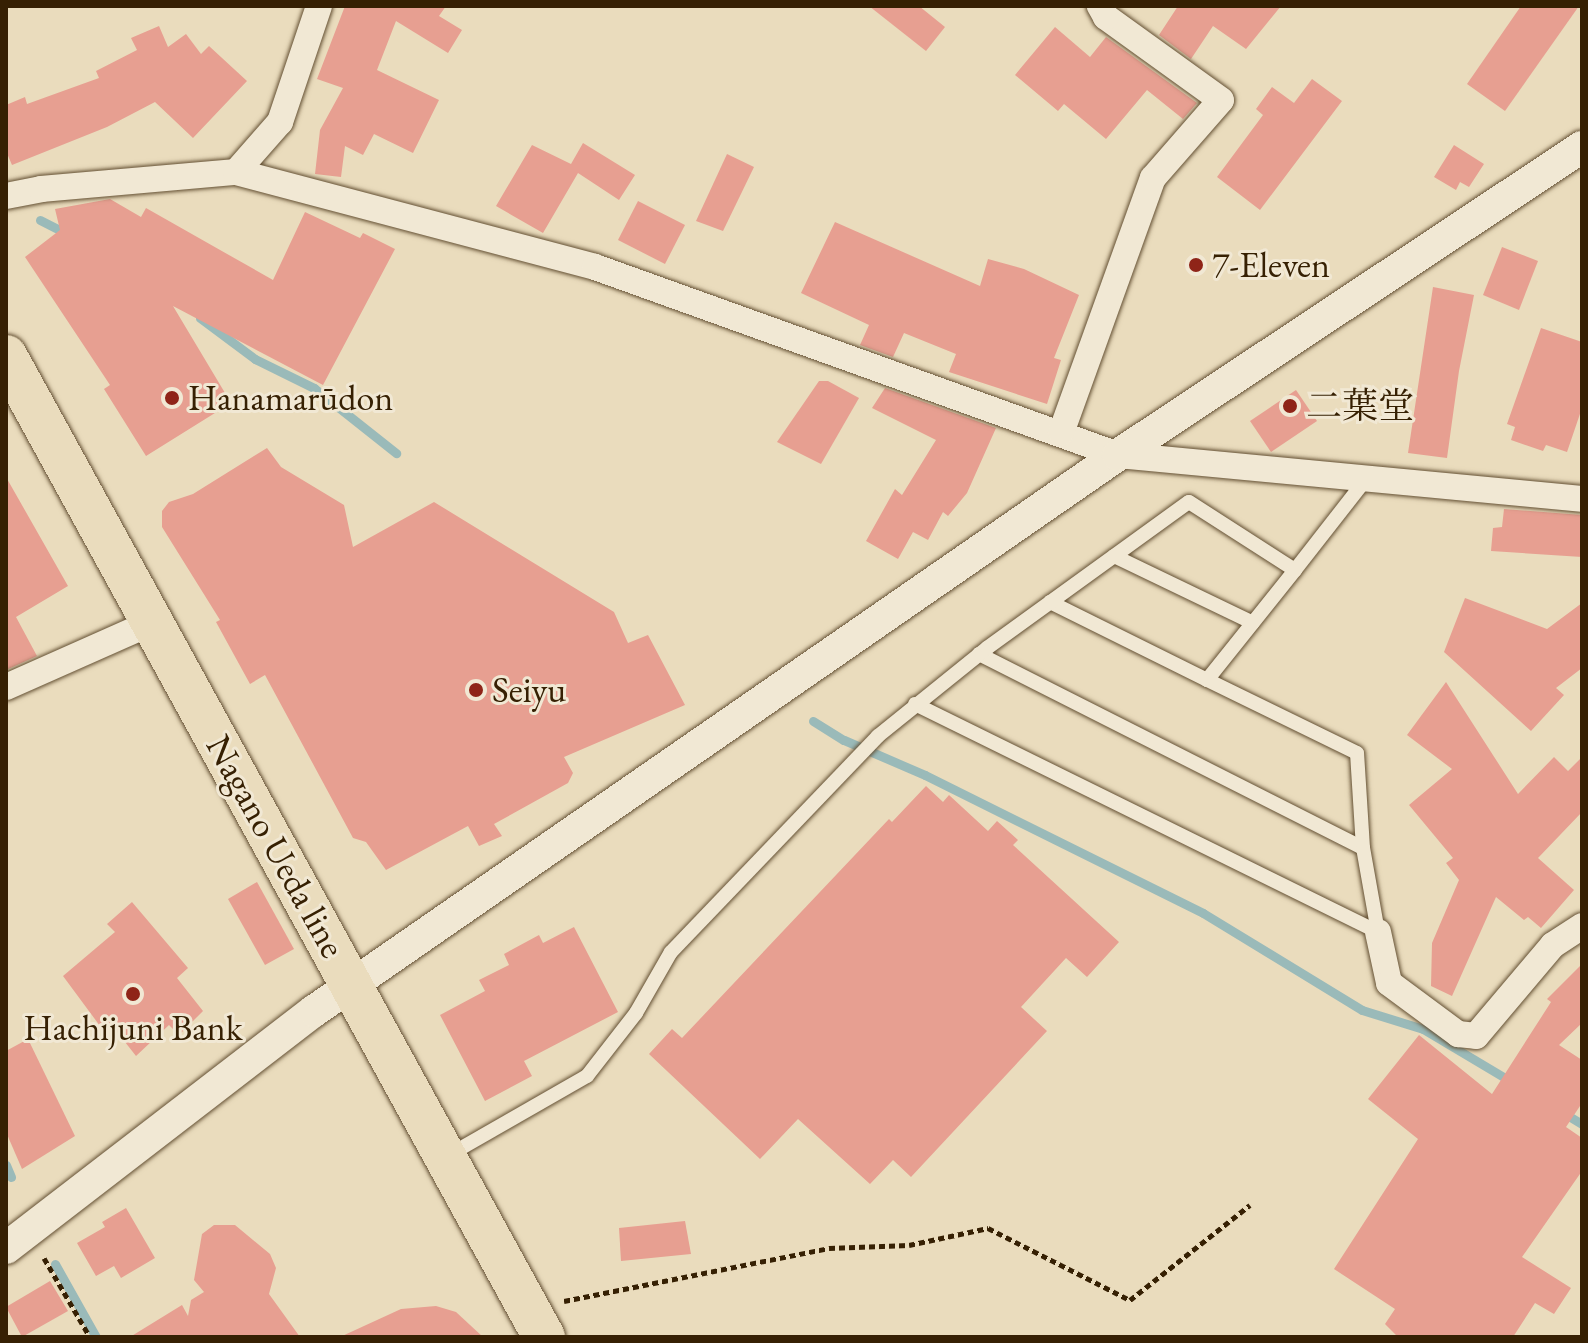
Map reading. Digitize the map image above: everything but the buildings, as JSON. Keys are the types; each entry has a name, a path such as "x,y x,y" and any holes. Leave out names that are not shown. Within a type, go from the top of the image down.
{"main road":[{"name":"Nagano Ueda line","path":"6,356 353,984 536,1323"}],"street":[{"path":"236,172 280,122 319,6"},
{"path":"1061,433 1153,178 1221,100 1106,17 1100,6"},
{"path":"6,1248 353,984 1118,455 1582,147"},
{"path":"6,196 41,189 236,172 595,267 1118,455 1582,499"},
{"path":"6,687 153,622"},
{"path":"1378,932 1389,983 1458,1034 1476,1036 1553,945 1582,926"}],"lane":[{"path":"1207,680 1366,479"},
{"path":"445,1157 587,1076 636,1013 671,952 878,736 979,654 1189,502 1295,570"},
{"path":"1114,556 1253,623"},
{"path":"1050,602 1357,753 1363,848 1378,932"},
{"path":"979,654 1363,848"},
{"path":"915,704 1378,932"}],"path":[{"path":"536,1323 829,1248 909,1245 988,1228 1130,1300 1250,1205"},
{"path":"42,1254 90,1337"}],"waterway":[{"path":"40,220 69,235"},
{"path":"200,318 255,359 314,388 396,453"},
{"path":"813,721 844,740 925,775 1203,913 1362,1010 1423,1029 1512,1082"},
{"path":"1562,1112 1582,1124"},
{"path":"6,1165 11,1177"},
{"path":"55,1264 96,1337"}],"place":[{"name":"7-Eleven","path":"1196,265"},
{"name":"Hanamarūdon","path":"172,398"},
{"name":"二葉堂","path":"1290,406"},
{"name":"Seiyu","path":"476,690"},
{"name":"Hachijuni Bank","path":"133,994"}]}
